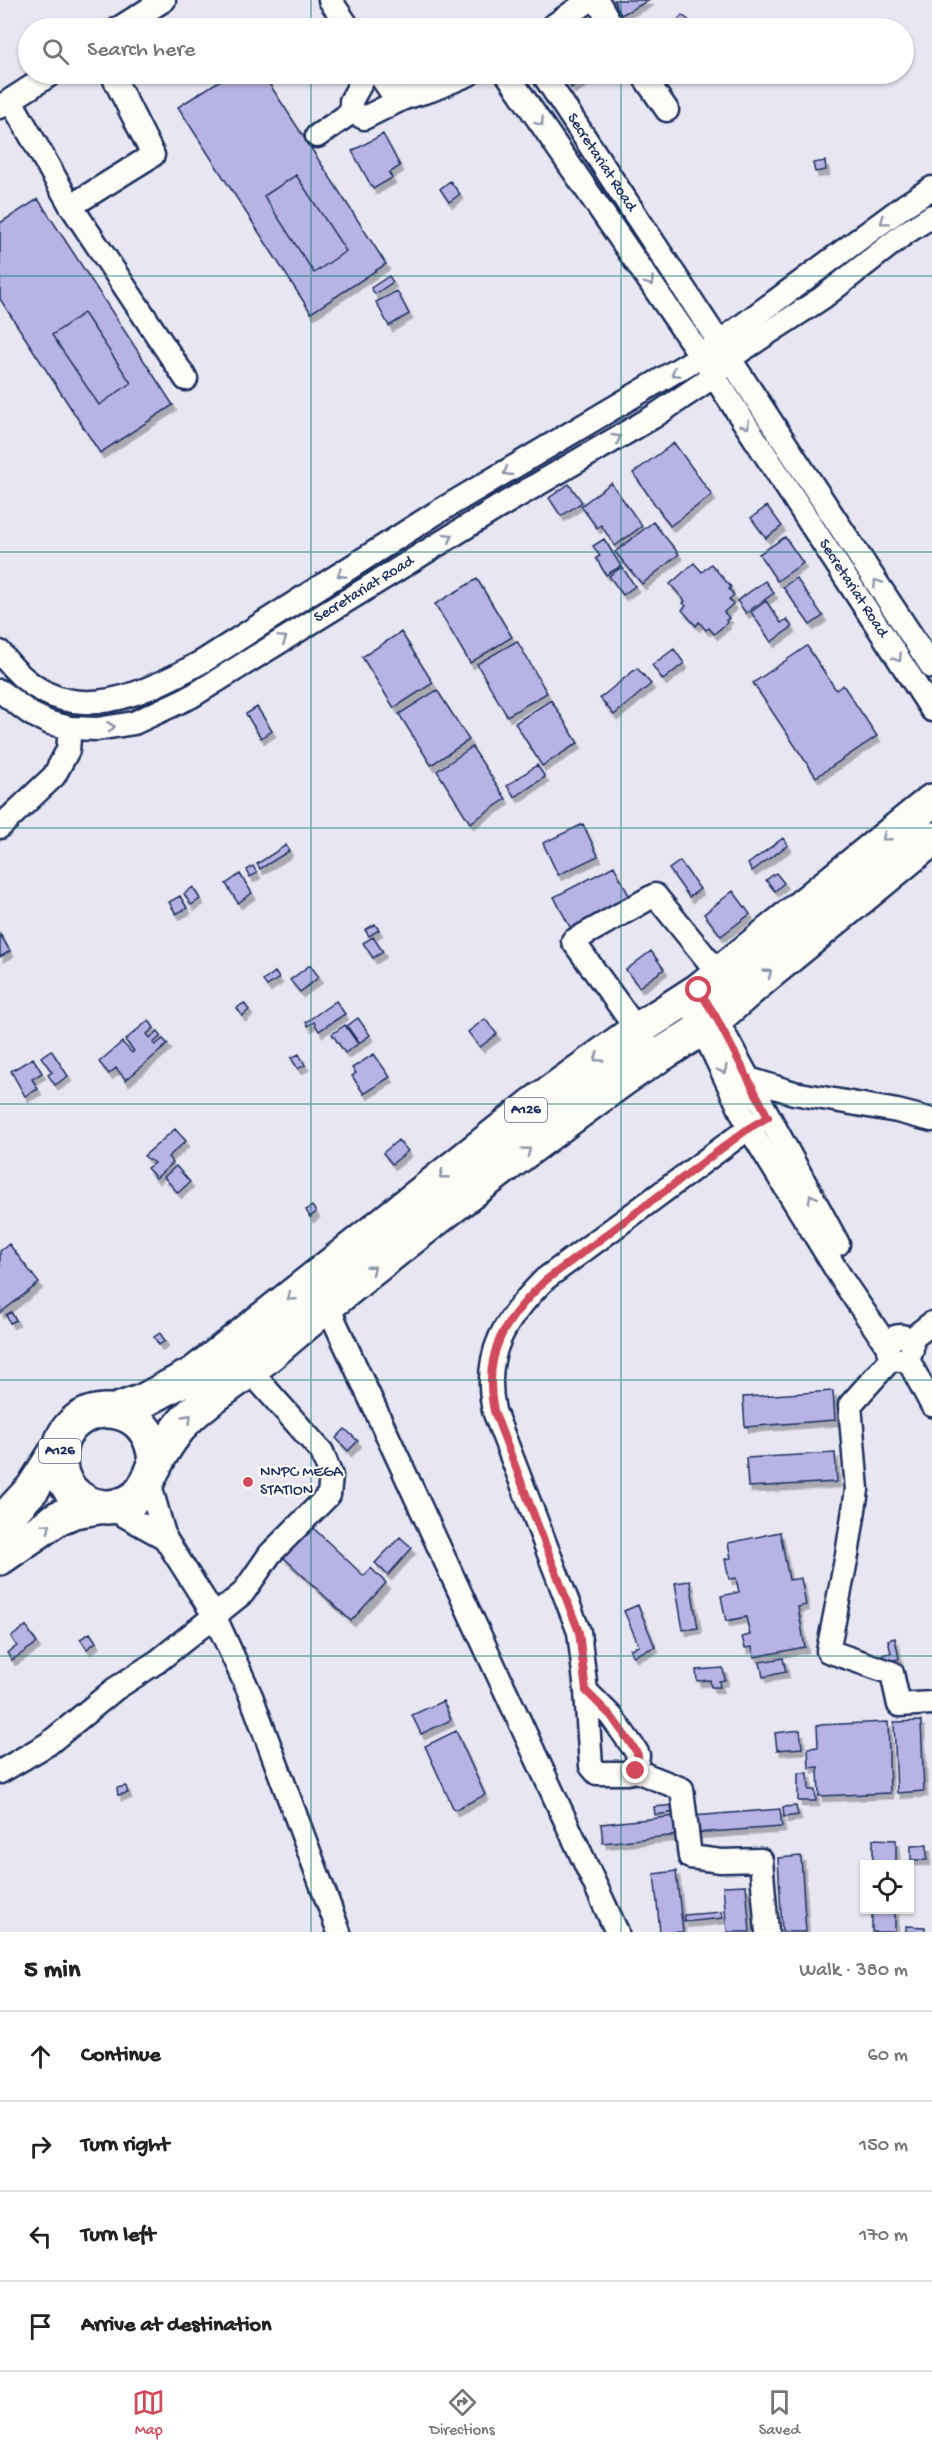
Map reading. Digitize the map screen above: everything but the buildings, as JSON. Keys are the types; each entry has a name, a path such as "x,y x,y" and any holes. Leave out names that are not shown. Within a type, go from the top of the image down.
{"highway":[{"name":"A126","path":"0,1558 58,1518 74,1511 125,1504 139,1495 181,1426 196,1410 250,1371 327,1305 467,1195 627,1077 657,1058 710,1001 931,798"},
{"name":"A126","path":"0,1524 33,1488 67,1431 76,1421 88,1414 115,1411 154,1396 195,1373 532,1105 637,1030 710,1001 932,839"},
{"path":"115,1411 129,1416 146,1431 155,1451 152,1474"},
{"name":"A126","path":"61,1444 59,1457 66,1484 75,1495 86,1502 104,1507"}],"street":[{"path":"134,18 164,0"},
{"path":"330,0 343,18"},
{"path":"564,18 590,0"},
{"path":"597,0 607,18"},
{"path":"36,84 5,104 186,379"},
{"path":"71,206 153,155 117,84"},
{"path":"352,112 351,101 360,84"},
{"path":"386,84 392,93 404,98"},
{"path":"352,112 364,118 404,98 445,84"},
{"name":"Secretariat Road","path":"515,84 717,353"},
{"name":"Secretariat Road","path":"549,84 717,353 932,667"},
{"path":"649,84 667,110"},
{"path":"317,136 352,112"},
{"name":"Secretariat Road","path":"932,188 904,206 717,353 714,375 932,710"},
{"name":"Secretariat Road","path":"0,652 26,680 52,696 93,702 112,701 141,693 205,660 436,513 717,353 822,298 904,234 932,216"},
{"name":"Secretariat Road","path":"0,691 31,714 50,723 70,728 97,729 134,723 192,696 496,508 653,417 714,375"},
{"path":"0,827 54,776 68,750 70,728"},
{"path":"657,1058 573,942 655,895 749,1079 758,1122"},
{"path":"710,1001 758,1122 844,1255 932,1405"},
{"path":"749,1079 794,1093 897,1111 932,1120"},
{"path":"758,1122 546,1280 518,1307 505,1328 496,1350 490,1391 494,1411 579,1632 591,1766 594,1771 601,1773 636,1771 682,1789 690,1857 722,1861 761,1860 767,1932"},
{"path":"327,1305 617,1932"},
{"path":"932,1323 899,1348 850,1405 857,1490 828,1652 892,1674 898,1705 932,1703"},
{"path":"0,1772 48,1744 115,1689 158,1661 243,1593 270,1554 329,1495 331,1476 322,1452 250,1371"},
{"path":"152,1474 165,1538 214,1615 251,1696 339,1932"},
{"path":"104,1507 165,1538"},
{"path":"586,1691 611,1716 636,1751 638,1755 636,1771"}],"place":[{"name":"NNPC MEGA STATION","path":"248,1482"}],"route":[{"path":"636,1771 638,1755 636,1751 611,1716 586,1691 579,1632 494,1411 490,1391 491,1371 505,1328 518,1307 546,1280 749,1128 768,1117 716,1017 699,990"}]}
